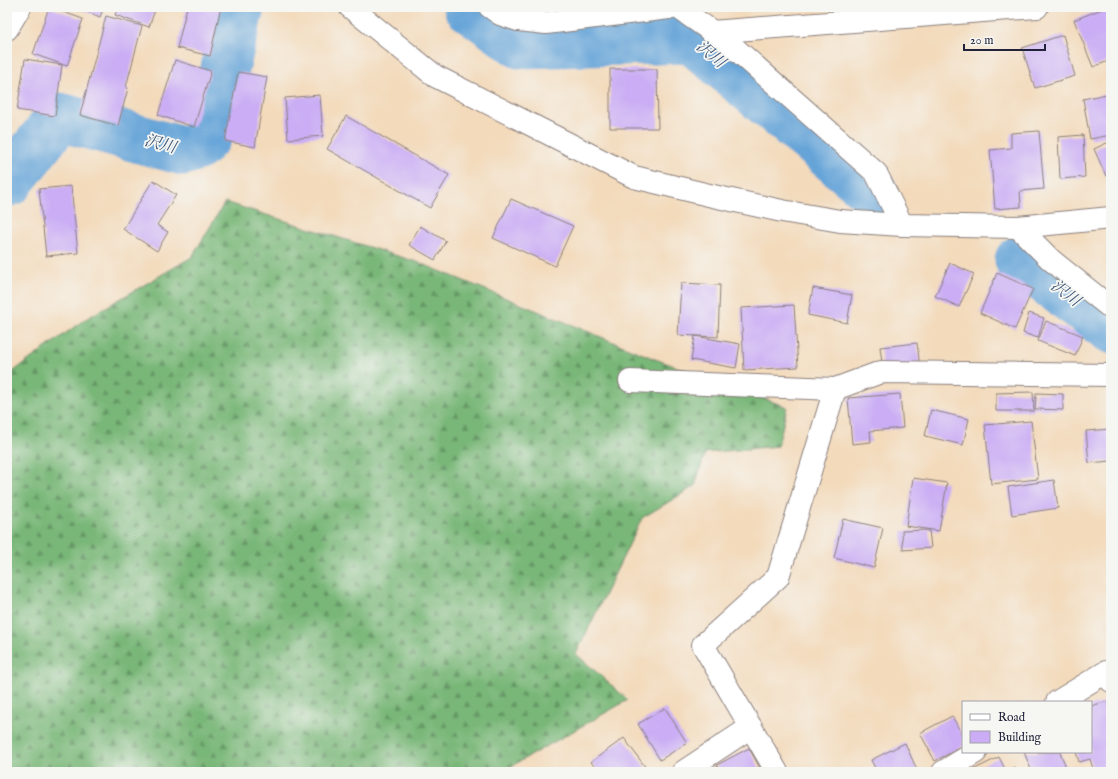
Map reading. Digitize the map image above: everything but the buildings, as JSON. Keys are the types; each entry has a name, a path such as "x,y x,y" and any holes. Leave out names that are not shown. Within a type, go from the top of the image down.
{"street":[{"path":"7,29 20,7"},
{"path":"350,7 435,76 634,177 782,211 840,221 902,225 1018,227 1111,218"},
{"path":"490,7 500,14 518,20 546,23 677,7 730,44 876,173 902,225"},
{"path":"711,32 1036,7"},
{"path":"1018,227 1051,260 1111,308"},
{"path":"630,381 835,389 881,372 1111,375"},
{"path":"777,772 703,645 778,577 835,389"},
{"path":"1058,701 1106,672 1111,681"},
{"path":"683,772 751,727"},
{"path":"943,772 974,753"}],"green space":[{"path":"225,202 420,263 655,359 787,407 778,446 705,453 695,486 642,518 576,654 628,700 501,772 7,772 7,376 84,320 192,257"}],"waterway":[{"name":"沢川","path":"7,182 9,182 60,117 183,151 198,146 209,134 240,7"},
{"name":"沢川","path":"468,7 520,44 691,39 873,192"},
{"name":"沢川","path":"1019,260 1111,329"}]}
